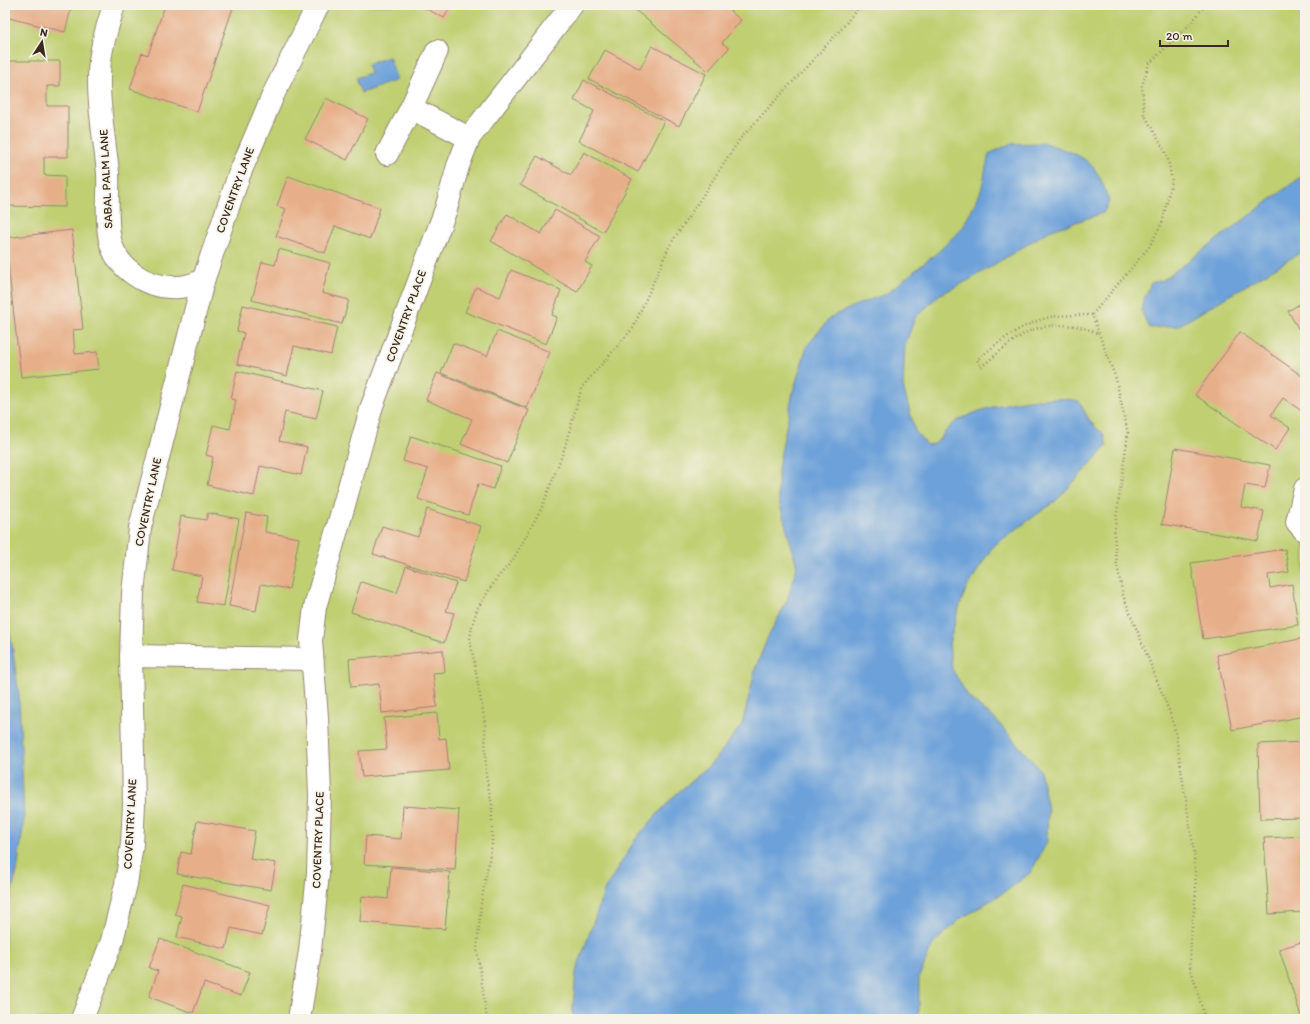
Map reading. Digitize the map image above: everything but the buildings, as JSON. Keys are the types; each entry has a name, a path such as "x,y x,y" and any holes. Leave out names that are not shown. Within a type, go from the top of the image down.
{"street":[{"name":"SABAL PALM LANE","path":"114,5 104,40 99,75 108,175 109,235 114,251 123,264 135,276 149,283 165,287 181,287 203,281"},
{"name":"COVENTRY LANE","path":"82,1019 112,941 126,884 132,844 134,805 131,656 133,593 140,528 203,281 239,175 274,92 318,5"},
{"name":"COVENTRY PLACE","path":"299,1019 310,950 318,873 320,788 317,718 311,640 315,608 372,406 446,209 458,166 469,138 572,5"},
{"path":"387,154 411,108 437,51"},
{"path":"411,108 469,138"},
{"path":"1305,489 1297,522 1305,531"},
{"path":"131,656 312,659"}],"path":[{"path":"487,1019 477,949 481,903 492,844 492,805 486,776 485,723 470,639 477,609 498,578 513,560 542,507 563,453 582,387 633,328 670,245 740,139 843,27 860,5"},
{"path":"1099,334 1088,328 1069,325 1049,326 1031,331 981,367 977,360 990,349 1024,326 1057,316 1092,315 1149,247 1162,223 1172,181 1168,155 1144,114 1142,86 1149,64 1191,23 1205,5"},
{"path":"1092,315 1115,376 1128,433 1114,534 1117,564 1123,595 1170,713 1175,730 1194,852 1196,893 1191,935 1190,966 1205,1019"}],"green space":[{"path":"5,5 1305,5 1305,1019 5,1019"}],"water":[{"path":"389,57 397,80 361,93 356,78 370,73 368,64"},
{"path":"1045,143 1080,156 1094,168 1109,202 1103,213 1049,231 969,280 939,295 915,318 905,345 903,386 915,431 927,445 935,444 954,423 980,411 1015,402 1066,399 1079,401 1092,423 1103,433 1107,446 1057,500 993,546 966,589 949,644 952,669 969,698 995,719 1040,770 1048,809 1047,842 1031,872 1008,890 960,919 933,944 919,977 919,1019 572,1019 576,972 605,889 637,837 674,796 712,763 742,725 756,667 767,639 787,601 797,566 778,498 778,468 793,392 807,346 830,318 856,305 886,294 938,252 963,227 981,191 989,154 1010,144"},
{"path":"1305,174 1305,250 1178,326 1150,328 1143,315 1142,306 1151,283 1163,280"},
{"path":"5,609 12,644 19,696 24,819 17,872 5,917"}]}
